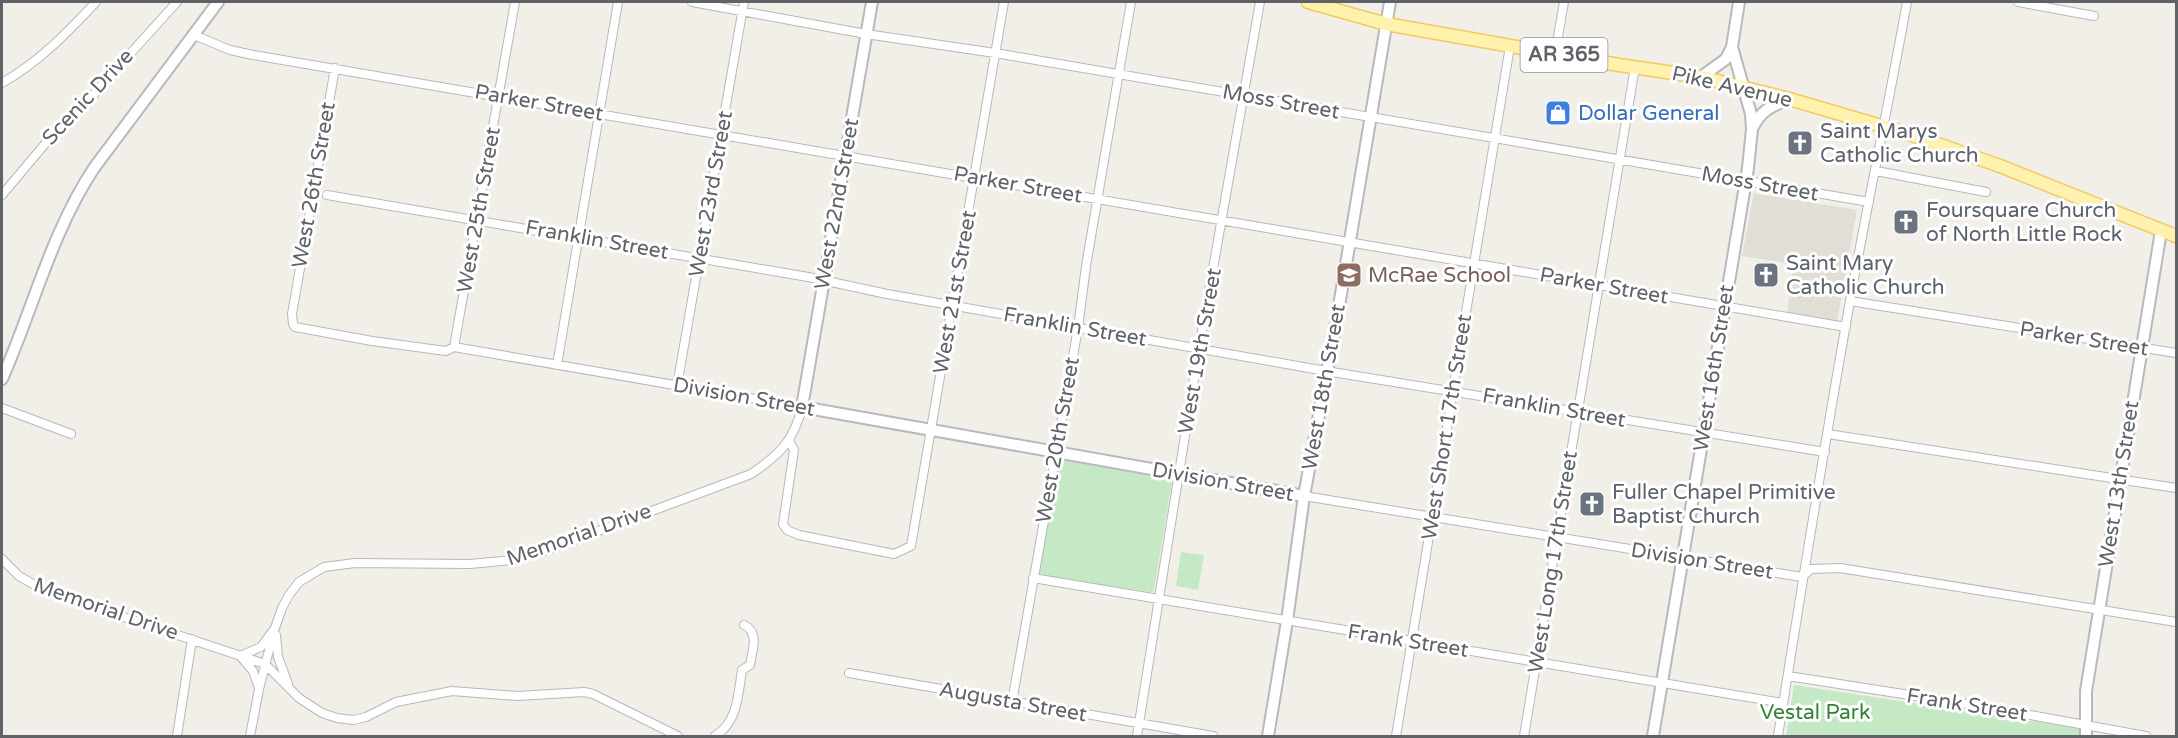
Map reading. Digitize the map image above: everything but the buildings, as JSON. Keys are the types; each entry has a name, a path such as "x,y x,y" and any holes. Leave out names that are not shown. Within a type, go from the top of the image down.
{"main road":[{"name":"Pike Avenue","path":"1308,2 1386,24 1701,77 1789,99 1885,126 2000,166 2176,236"}],"street":[{"path":"2,83 47,52 96,2"},
{"name":"Scenic Drive","path":"2,195 50,138 92,96 177,2"},
{"path":"2,380 57,233 79,190 218,2"},
{"name":"West 25th Street","path":"454,347 515,2"},
{"path":"557,365 618,2"},
{"name":"Moss Street","path":"692,2 743,6 866,34 995,53 1869,202"},
{"name":"West 22nd Street","path":"802,407 872,2"},
{"name":"West 21st Street","path":"789,441 794,450 783,524 787,530 799,535 880,553 894,554 911,546 1004,2"},
{"name":"West 20th Street","path":"1012,702 1078,328 1131,2"},
{"name":"West 19th Street","path":"1137,736 1199,348 1260,2"},
{"name":"West 18th Street","path":"1268,736 1304,496 1390,2"},
{"path":"1555,54 1564,2"},
{"name":"West 16th Street","path":"1653,736 1725,307 1752,129 1751,114 1732,47 1739,2"},
{"path":"1778,736 1802,577 1850,301 1885,126 1906,2"},
{"path":"2018,2 2094,16"},
{"name":"West 23rd Street","path":"677,386 743,6"},
{"name":"Parker Street","path":"194,35 230,50 1846,327"},
{"name":"West Short 17th Street","path":"1396,736 1510,46"},
{"path":"1701,77 1726,59 1732,47"},
{"name":"West Long 17th Street","path":"1524,736 1635,67"},
{"name":"West 26th Street","path":"294,302 335,68"},
{"path":"1752,129 1761,113 1789,99"},
{"path":"1876,171 1986,192"},
{"name":"Franklin Street","path":"327,195 700,258 1326,371 1825,452"},
{"name":"West 13th Street","path":"2086,736 2086,691 2161,231"},
{"name":"Parker Street","path":"1850,301 2176,354"},
{"name":"Division Street","path":"294,302 292,322 298,329 446,351 454,347 1304,496 1802,577 1810,569 1840,568 2176,622"},
{"name":"Memorial Drive","path":"2,559 19,576 45,591 240,656 261,647 275,628 282,608 299,582 324,567 355,563 500,562 532,555 750,474 771,460 789,441 802,407"},
{"path":"2,408 71,434"},
{"path":"1828,434 2176,488"},
{"name":"Frank Street","path":"1033,578 1783,703"},
{"path":"715,736 728,726 734,716 742,670 750,665 754,635 751,628 744,625"},
{"path":"250,736 259,688 275,628"},
{"name":"Memorial Drive","path":"275,628 278,657 285,679 294,694"},
{"path":"177,736 192,639"},
{"path":"240,656 265,664 306,704 337,718 353,720 366,717 396,702 452,691 518,696 584,692 593,694 678,736"},
{"path":"240,656 253,671 259,688"},
{"name":"Augusta Street","path":"849,674 1213,736"},
{"name":"Frank Street","path":"1788,676 2146,736"}],"shaded area":[{"path":"1754,193 1857,210 1837,321 1787,312 1794,264 1742,256"}],"green space":[{"path":"1063,460 1169,479 1172,482 1152,592 1042,576 1039,572 1057,464"},
{"path":"1181,552 1204,555 1198,590 1176,586"},
{"name":"Vestal Park","path":"1794,685 2079,728 2079,736 1786,736"}],"place":[{"name":"Dollar General","path":"1558,113"},
{"name":"Saint Marys Catholic Church","path":"1800,143"},
{"name":"Foursquare Church of North Little Rock","path":"1906,222"},
{"name":"McRae School","path":"1349,275"},
{"name":"Saint Mary Catholic Church","path":"1766,275"},
{"name":"Fuller Chapel Primitive Baptist Church","path":"1592,504"}]}
